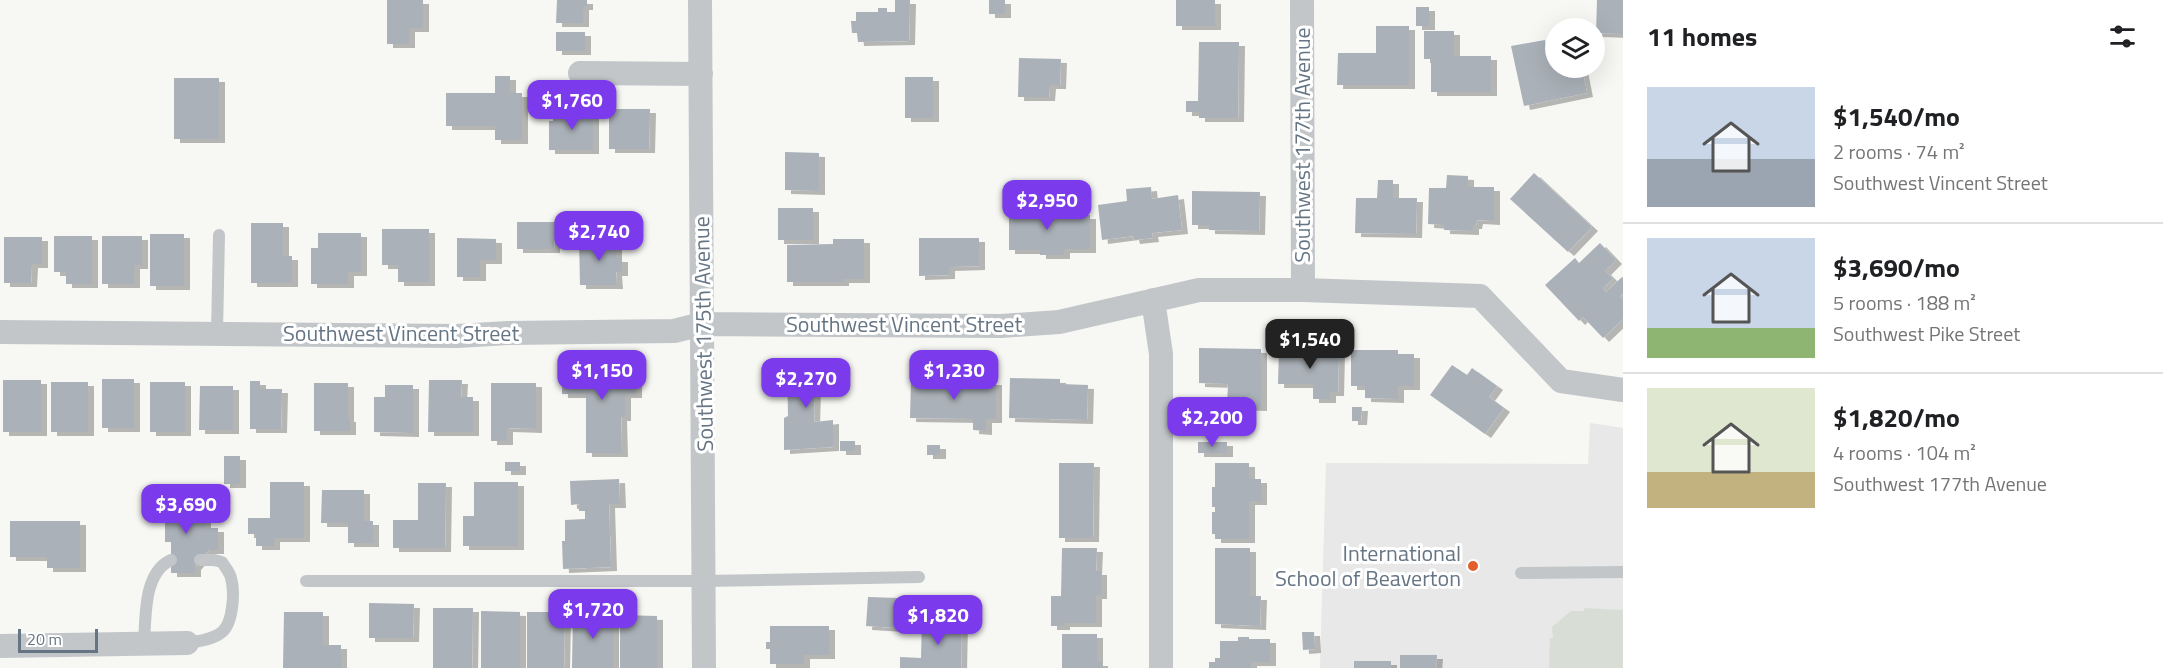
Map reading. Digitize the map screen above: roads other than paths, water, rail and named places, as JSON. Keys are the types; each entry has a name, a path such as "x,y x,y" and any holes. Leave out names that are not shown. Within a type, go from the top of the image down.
{"street":[{"name":"Southwest 175th Avenue","path":"700,0 704,668"},
{"name":"Southwest 177th Avenue","path":"1302,0 1302,290"},
{"path":"580,74 701,74"},
{"name":"Southwest Vincent Street","path":"0,332 457,336 508,333 674,331 702,324 1001,326 1059,322 1200,290 1302,290 1480,296 1561,381 1623,390"},
{"path":"1154,300 1161,354 1161,668"},
{"path":"0,646 187,643"}],"lane":[{"path":"217,333 219,235"},
{"path":"144,643 151,584 156,572 163,564 171,560"},
{"path":"187,643 212,638 224,631 234,597 231,577 222,562 200,560"},
{"path":"1521,573 1623,572"},
{"path":"306,580 704,581 919,577"}],"place":[{"name":"International School of Beaverton","path":"1473,566"}]}
